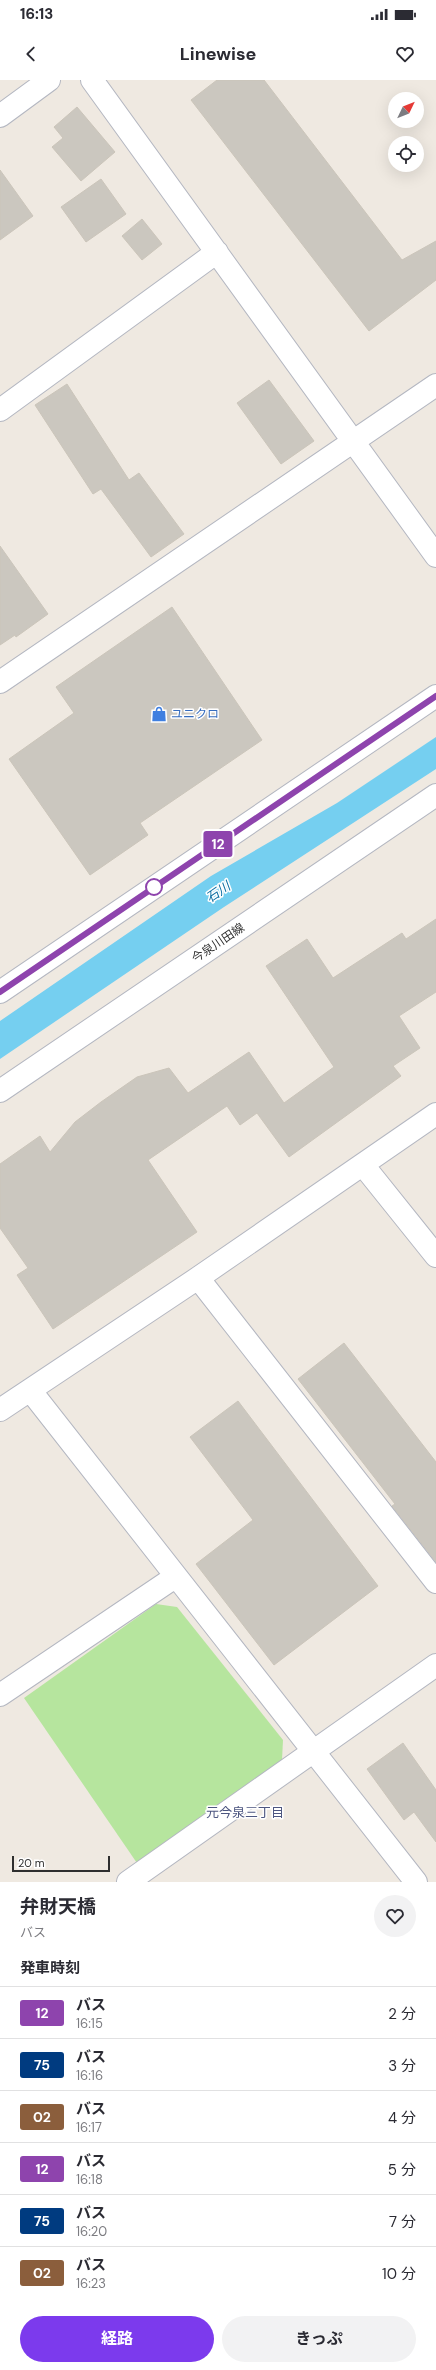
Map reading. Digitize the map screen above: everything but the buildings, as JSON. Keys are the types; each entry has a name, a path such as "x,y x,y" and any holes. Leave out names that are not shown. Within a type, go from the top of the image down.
{"street":[{"path":"0,116 49,80"},
{"path":"92,80 436,556"},
{"path":"0,410 217,252"},
{"path":"0,682 436,385"},
{"path":"0,992 436,696"},
{"name":"今泉川田線","path":"0,1091 436,795"},
{"path":"0,1410 198,1278 436,1114"},
{"path":"363,1165 436,1256"},
{"path":"198,1278 436,1582"},
{"path":"30,1390 175,1577 416,1882"},
{"path":"0,1695 175,1577"},
{"path":"128,1882 436,1666"}],"green space":[{"path":"156,1604 177,1607 283,1740 282,1760 139,1866 24,1698"}],"water":[{"name":"石川","path":"436,737 436,769 224,907 0,1059 0,1021 211,876 337,803"}],"bus line":[{"name":"12","path":"0,992 436,696"}],"place":[{"name":"ユニクロ","path":"159,714"}],"district":[{"name":"元今泉三丁目","path":"245,1812"}]}
